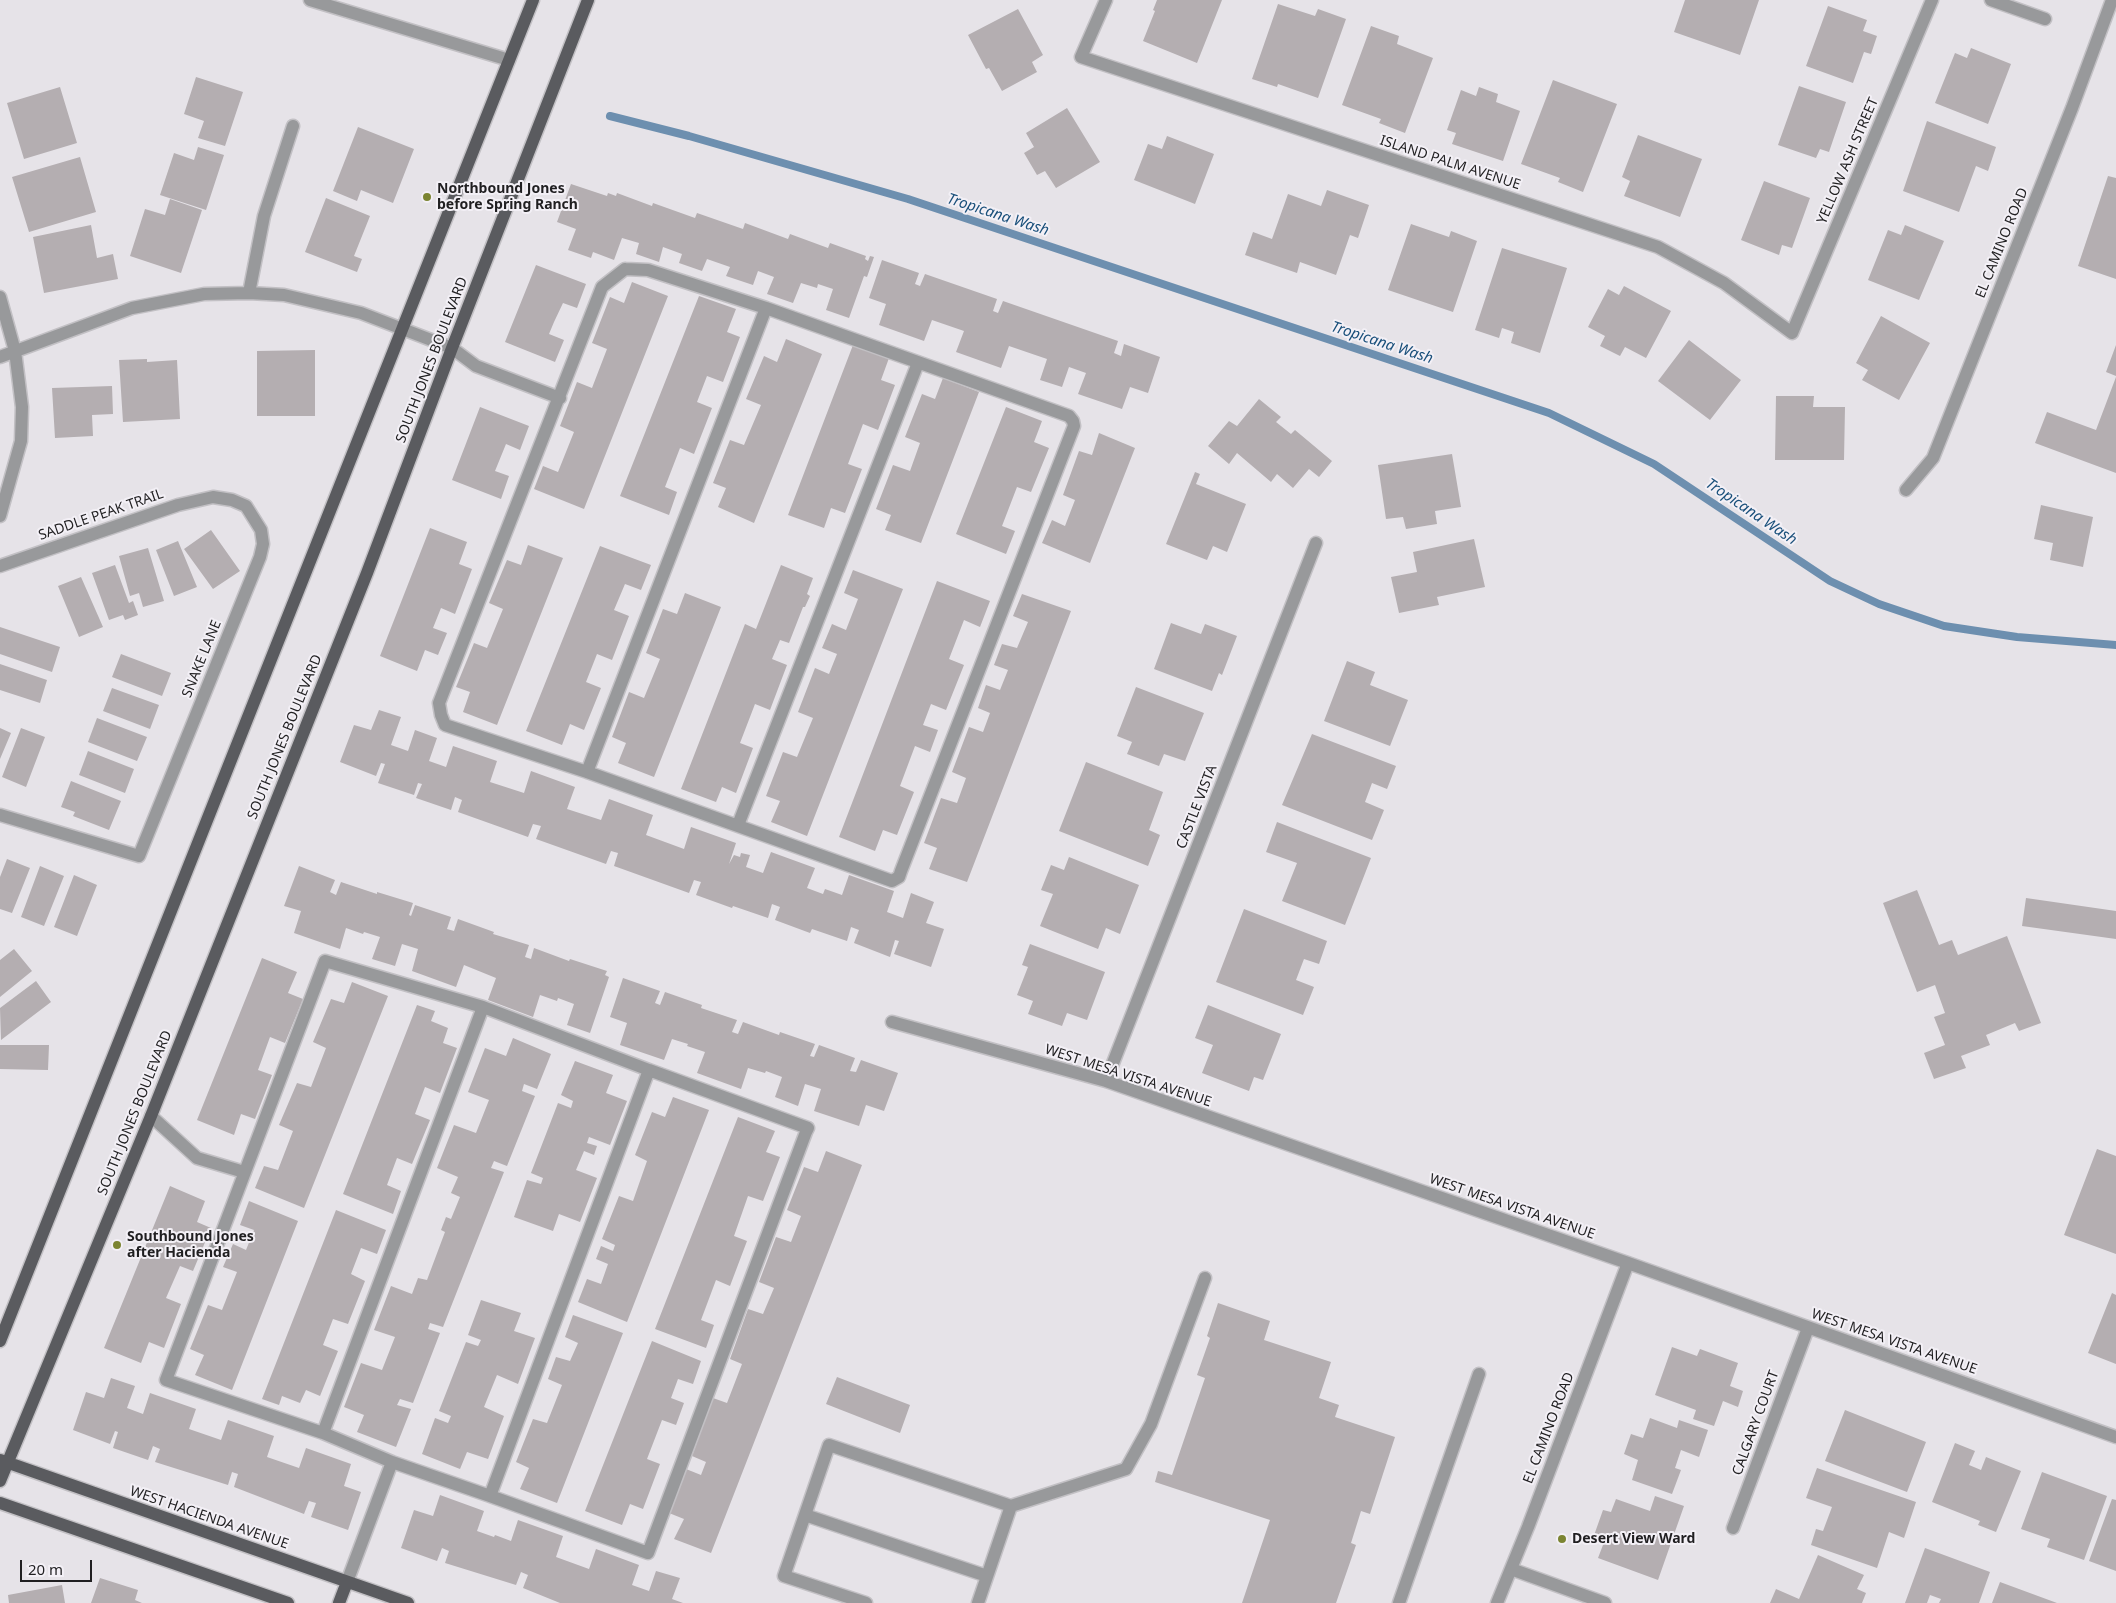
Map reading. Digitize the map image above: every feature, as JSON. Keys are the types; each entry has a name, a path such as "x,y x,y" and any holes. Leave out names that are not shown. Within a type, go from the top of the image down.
{"main road":[{"path":"0,1341 533,0"},
{"name":"SOUTH JONES BOULEVARD","path":"0,1481 4,1462 151,1116 367,573 452,348 588,0"},
{"name":"WEST HACIENDA AVENUE","path":"4,1462 408,1603"},
{"path":"0,1503 288,1603"},
{"path":"339,1603 347,1582"}],"street":[{"path":"310,0 509,60"},
{"name":"ISLAND PALM AVENUE","path":"1106,0 1081,57 1658,247 1724,283 1792,333"},
{"name":"YELLOW ASH STREET","path":"1792,333 1932,0"},
{"path":"1991,0 2045,19"},
{"name":"EL CAMINO ROAD","path":"1906,490 1933,458 2072,108 2112,0"},
{"path":"249,293 264,216 293,126"},
{"path":"625,269 648,270 766,308 918,364 1069,416 1074,421 1074,426 904,862 898,877 892,881 588,772 445,725 439,703 602,287 625,269"},
{"path":"0,357 132,308 204,294 249,293 284,295 361,313 452,348 476,366 560,398"},
{"path":"0,297 15,351 22,407 21,441 0,516"},
{"path":"588,772 766,308"},
{"path":"738,826 918,364"},
{"name":"SADDLE PEAK TRAIL","path":"0,566 178,504 213,497"},
{"name":"SNAKE LANE","path":"0,816 140,856 260,557 262,544 261,530 246,506 232,500 213,497"},
{"name":"CASTLE VISTA","path":"1106,1081 1316,543"},
{"path":"325,961 483,1007 808,1128 648,1553 392,1462 323,1433 166,1380 325,961"},
{"path":"323,1433 483,1007"},
{"name":"WEST MESA VISTA AVENUE","path":"892,1022 1106,1081 1628,1263 2116,1437"},
{"path":"490,1496 649,1070"},
{"path":"151,1116 197,1158 244,1172"},
{"name":"EL CAMINO ROAD","path":"1497,1603 1628,1263"},
{"path":"866,1603 784,1576 828,1445 1011,1506 1126,1469 1151,1424 1205,1278"},
{"name":"CALGARY COURT","path":"1733,1528 1808,1328"},
{"path":"1399,1603 1479,1374"},
{"path":"347,1582 392,1462"},
{"path":"978,1603 1011,1506"},
{"path":"805,1515 987,1576"},
{"path":"1511,1569 1578,1598 1605,1603"}],"building":[{"path":"1157,0 1222,0 1197,63 1143,41 1155,11 1153,10"},
{"path":"1685,0 1759,0 1740,55 1674,32"},
{"path":"1278,4 1315,16 1318,9 1346,19 1318,98 1278,84 1277,87 1252,79"},
{"path":"1828,6 1867,20 1863,31 1877,36 1871,54 1864,52 1853,83 1806,66"},
{"path":"1018,9 1043,55 1032,62 1037,72 1002,91 989,68 986,69 968,35"},
{"path":"1371,26 1399,36 1397,44 1433,58 1405,133 1379,123 1381,119 1342,105"},
{"path":"1971,48 2011,64 1988,124 1935,103 1955,53 1967,58"},
{"path":"196,77 243,92 225,146 198,138 204,121 184,114"},
{"path":"1553,80 1617,104 1583,192 1558,182 1560,178 1521,164"},
{"path":"1799,86 1846,102 1829,152 1820,149 1816,158 1778,145"},
{"path":"60,87 77,143 24,159 7,103"},
{"path":"1479,87 1498,94 1496,102 1520,111 1503,161 1452,144 1456,133 1447,130 1461,90 1476,96"},
{"path":"1067,108 1100,162 1056,188 1045,171 1037,175 1024,153 1034,147 1026,133"},
{"path":"1927,121 1996,147 1988,171 1976,166 1959,212 1903,191"},
{"path":"358,127 414,149 393,203 361,190 357,201 333,191"},
{"path":"1638,135 1702,159 1680,217 1624,196 1630,181 1622,177"},
{"path":"1167,136 1214,154 1195,204 1134,180 1148,144 1162,149"},
{"path":"198,147 224,155 206,210 160,195 174,153 194,160"},
{"path":"80,157 96,212 29,232 12,177"},
{"path":"2108,176 2116,178 2116,279 2078,266"},
{"path":"1764,181 1810,198 1792,248 1782,245 1779,255 1741,240"},
{"path":"571,184 607,196 608,193 616,196 617,193 652,206 653,203 695,218 697,213 743,229 745,223 788,239 790,234 828,248 830,243 866,256 865,259 868,261 870,256 874,257 867,277 864,276 849,318 826,310 833,289 818,284 817,288 801,283 793,303 767,294 774,277 758,271 753,285 726,276 730,267 707,259 702,271 679,263 682,254 663,247 659,262 636,254 639,243 622,238 614,260 593,252 591,258 568,250 576,229 557,222"},
{"path":"1327,190 1369,205 1358,238 1350,235 1336,275 1300,262 1297,273 1245,255 1253,232 1272,239 1288,194 1321,206"},
{"path":"326,198 370,216 354,256 362,259 357,272 305,252"},
{"path":"170,199 202,210 181,273 130,256 145,209 165,215"},
{"path":"1411,224 1449,237 1451,231 1477,241 1453,312 1388,290"},
{"path":"91,225 97,258 113,254 118,279 44,293 33,237"},
{"path":"1905,225 1944,241 1919,300 1868,280 1888,230 1901,235"},
{"path":"1502,248 1567,268 1540,353 1511,343 1514,332 1502,328 1499,338 1475,330"},
{"path":"882,260 919,273 915,284 920,286 925,274 997,299 993,311 998,313 1003,301 1118,341 1114,353 1121,356 1124,344 1160,357 1148,393 1130,387 1122,409 1078,394 1086,373 1069,367 1062,387 1040,380 1047,359 1009,346 1001,368 956,352 964,331 932,320 924,341 879,325 886,304 869,298"},
{"path":"536,265 586,284 577,308 563,303 549,334 564,340 555,362 505,342"},
{"path":"632,282 668,296 584,509 534,489 543,466 558,472 574,432 560,426 577,382 592,388 607,349 592,343 610,297 624,303"},
{"path":"1624,286 1671,311 1646,358 1625,347 1620,356 1600,346 1605,336 1588,327 1608,289 1619,295"},
{"path":"699,296 736,309 727,332 740,337 723,382 707,376 697,402 712,408 694,454 680,448 665,487 677,492 669,515 620,496"},
{"path":"1881,316 1930,343 1899,400 1862,380 1868,370 1856,363"},
{"path":"786,339 822,354 754,523 718,507 726,488 713,483 730,440 744,445 761,405 746,399 764,356 777,362"},
{"path":"1689,340 1741,380 1710,420 1658,381"},
{"path":"853,345 889,358 881,380 895,385 878,430 863,424 848,464 862,469 845,513 831,508 824,528 788,515"},
{"path":"2116,345 2116,376 2106,372"},
{"path":"315,350 315,416 257,416 257,351"},
{"path":"147,359 147,362 177,360 180,419 123,422 119,360"},
{"path":"2116,377 2116,473 2035,443 2047,412 2096,430"},
{"path":"943,378 979,392 921,543 885,530 891,515 876,509 893,465 910,471 920,443 905,437 922,394 935,399"},
{"path":"112,386 113,414 92,415 93,436 55,438 52,388"},
{"path":"1776,396 1814,396 1813,407 1845,407 1844,460 1775,460"},
{"path":"1259,399 1281,417 1276,422 1291,434 1295,430 1332,461 1319,477 1309,469 1293,488 1277,474 1271,482 1237,453 1229,464 1208,446 1229,421 1237,426"},
{"path":"480,407 529,426 520,450 506,444 495,471 509,476 501,499 452,480"},
{"path":"1006,407 1042,421 1034,442 1049,448 1031,492 1017,487 1002,526 1015,531 1006,554 956,534"},
{"path":"1099,433 1135,448 1090,563 1042,543 1052,520 1065,526 1075,500 1063,495 1079,451 1092,455"},
{"path":"1452,454 1461,507 1435,511 1437,524 1406,529 1403,517 1386,519 1378,465"},
{"path":"1195,472 1200,474 1196,484 1246,504 1227,552 1213,546 1207,560 1166,544"},
{"path":"2041,505 2093,517 2083,567 2050,560 2053,543 2034,539"},
{"path":"430,528 467,542 459,564 472,569 455,614 441,608 433,628 447,633 438,655 425,650 417,671 380,656"},
{"path":"211,530 240,571 213,589 184,549"},
{"path":"1474,539 1485,587 1437,597 1439,605 1399,613 1391,577 1417,572 1413,552"},
{"path":"178,541 197,587 174,596 156,550"},
{"path":"528,545 563,558 497,725 463,712 470,692 456,687 474,643 487,648 503,609 489,603 507,560 521,565"},
{"path":"600,546 651,565 641,590 625,584 614,610 629,616 612,660 597,654 586,682 601,688 584,730 570,724 562,745 526,731"},
{"path":"148,548 164,601 143,607 139,593 130,596 119,556"},
{"path":"115,565 129,603 133,601 138,615 125,620 123,615 109,620 92,573"},
{"path":"781,565 813,578 807,594 810,596 805,607 803,607 789,643 780,640 772,659 787,665 770,710 755,704 740,743 753,748 736,793 722,787 716,802 681,789 745,624 756,629"},
{"path":"853,570 903,589 807,836 771,822 780,801 766,796 783,752 797,757 813,718 798,712 815,668 829,674 837,654 822,648 832,624 846,630 858,599 844,593"},
{"path":"81,577 103,627 79,637 58,586"},
{"path":"937,581 990,601 980,627 964,620 949,659 964,665 946,710 931,704 923,725 938,730 930,752 915,746 900,786 914,792 897,835 883,830 875,851 839,837"},
{"path":"685,593 721,607 654,777 618,763 626,743 612,737 629,692 644,698 660,659 646,653 663,609 677,614"},
{"path":"1022,594 1071,611 967,882 929,869 937,848 924,843 941,798 957,803 966,778 952,772 969,727 983,732 990,713 978,708 986,685 1000,690 1008,670 994,665 1002,644 1017,648 1028,622 1013,616"},
{"path":"1171,623 1201,634 1205,624 1237,636 1222,675 1219,673 1212,691 1154,669"},
{"path":"0,627 60,647 52,672 0,654"},
{"path":"121,654 171,673 162,696 112,677"},
{"path":"1347,661 1375,672 1370,685 1408,700 1390,746 1324,721"},
{"path":"0,664 47,680 40,703 0,690"},
{"path":"1136,687 1204,713 1185,761 1164,754 1159,766 1127,754 1132,742 1117,736"},
{"path":"112,688 159,705 150,729 103,711"},
{"path":"379,710 401,717 391,745 408,751 415,730 437,738 429,761 446,767 453,746 497,761 490,782 524,793 531,771 575,787 567,809 601,820 609,799 653,815 646,835 684,849 691,827 736,843 729,864 734,855 740,857 741,853 750,855 746,867 763,873 771,852 815,868 807,888 823,894 825,889 842,895 849,875 894,891 887,912 903,918 911,893 934,902 926,923 944,929 931,967 894,954 899,941 895,940 890,957 854,943 859,930 851,927 847,941 812,929 810,933 775,920 780,907 772,904 768,918 733,906 732,908 696,895 701,882 694,880 689,893 614,866 618,853 611,851 606,864 536,839 541,826 533,824 528,837 458,812 462,800 455,797 451,810 416,798 422,784 418,783 414,795 378,783 385,764 381,763 376,776 340,762 354,725 371,730"},
{"path":"97,718 147,737 137,761 88,742"},
{"path":"0,728 11,733 0,759"},
{"path":"21,728 45,737 26,787 2,777"},
{"path":"1312,734 1396,766 1387,789 1372,783 1365,802 1384,810 1372,840 1282,805"},
{"path":"88,751 134,769 125,793 79,775"},
{"path":"1086,762 1163,792 1149,830 1160,835 1148,866 1059,831"},
{"path":"71,781 121,801 109,830 73,816 75,812 61,807"},
{"path":"1277,822 1371,858 1345,925 1282,901 1297,863 1266,852"},
{"path":"1069,857 1139,885 1120,934 1106,928 1098,949 1040,926 1053,894 1041,890 1051,865 1064,870"},
{"path":"7,859 30,868 12,913 0,909 0,877"},
{"path":"40,866 64,876 44,926 21,917"},
{"path":"299,866 335,880 330,892 336,895 341,882 377,894 377,892 413,903 409,915 411,916 415,905 451,917 447,929 454,931 458,919 494,932 493,934 529,945 525,957 531,959 534,948 569,961 570,959 607,971 605,975 609,977 590,1033 567,1025 574,1004 558,998 557,1001 540,995 533,1017 488,1000 496,978 464,965 456,987 412,971 418,949 402,944 395,966 372,959 380,937 346,928 340,949 294,933 301,911 284,906"},
{"path":"74,875 97,885 77,936 54,927"},
{"path":"1917,890 1939,945 1952,940 1958,955 2007,936 2041,1023 2019,1031 2015,1023 1986,1035 1990,1045 1961,1056 1966,1068 1934,1079 1924,1053 1945,1045 1934,1017 1945,1013 1935,985 1917,992 1883,903"},
{"path":"2026,898 2116,911 2116,939 2022,926"},
{"path":"1244,909 1327,941 1319,964 1304,959 1296,980 1314,987 1303,1015 1216,982"},
{"path":"1030,944 1105,972 1087,1020 1067,1013 1062,1026 1028,1014 1033,1001 1017,995 1028,967 1022,965"},
{"path":"14,949 32,971 0,997 0,960"},
{"path":"262,958 297,972 288,993 303,999 285,1043 270,1037 258,1070 272,1075 255,1119 241,1114 234,1135 197,1120"},
{"path":"623,978 660,991 655,1003 660,1005 665,992 702,1005 701,1008 737,1020 732,1032 738,1034 743,1022 779,1035 780,1032 815,1044 810,1056 814,1057 819,1045 855,1058 850,1071 856,1072 861,1060 898,1073 884,1111 866,1105 859,1126 814,1111 821,1089 805,1084 798,1106 775,1097 782,1077 766,1071 765,1073 748,1068 741,1089 697,1073 705,1052 687,1046 688,1044 672,1039 664,1060 620,1045 627,1023 610,1017"},
{"path":"36,981 51,1002 1,1040 0,1008"},
{"path":"352,982 388,996 304,1208 255,1188 264,1166 278,1170 293,1131 279,1125 297,1083 311,1087 326,1048 313,1042 331,999 344,1003"},
{"path":"417,1005 435,1011 431,1021 448,1028 443,1043 457,1048 440,1093 425,1087 415,1114 430,1120 412,1164 397,1158 387,1185 401,1191 393,1214 343,1194"},
{"path":"1208,1005 1281,1034 1263,1080 1254,1077 1249,1091 1202,1073 1213,1045 1195,1038"},
{"path":"513,1038 551,1054 537,1089 524,1084 522,1091 535,1096 507,1166 494,1161 491,1168 504,1172 443,1327 430,1323 428,1329 440,1333 413,1403 400,1399 397,1405 411,1409 396,1447 357,1432 364,1415 344,1407 361,1363 382,1370 395,1337 374,1330 391,1286 412,1294 418,1278 427,1280 445,1232 441,1230 446,1217 451,1219 460,1197 451,1193 458,1177 437,1168 454,1125 476,1133 489,1100 468,1092 485,1048 506,1056"},
{"path":"0,1045 49,1045 48,1070 0,1069"},
{"path":"575,1061 613,1075 606,1093 627,1101 610,1145 589,1137 587,1143 597,1146 594,1155 584,1151 576,1170 597,1178 580,1222 559,1214 553,1231 514,1217 527,1180 541,1184 543,1178 531,1173 558,1103 571,1108 573,1101 561,1095"},
{"path":"673,1097 709,1110 627,1322 578,1302 587,1279 601,1284 608,1264 596,1259 601,1246 613,1251 615,1245 602,1239 619,1196 633,1201 647,1161 635,1155 652,1112 665,1117"},
{"path":"738,1117 775,1131 766,1152 780,1157 763,1201 748,1196 734,1236 747,1241 730,1286 716,1280 701,1320 714,1325 706,1348 655,1329"},
{"path":"2097,1149 2116,1156 2116,1254 2064,1235"},
{"path":"826,1151 862,1165 711,1553 674,1539 684,1519 669,1513 686,1469 701,1475 706,1462 692,1456 713,1398 727,1403 742,1364 730,1359 748,1309 763,1314 774,1288 759,1282 776,1237 791,1242 801,1216 787,1210 804,1167 818,1172"},
{"path":"170,1186 205,1201 197,1222 211,1228 193,1271 180,1266 166,1298 181,1304 164,1348 149,1342 141,1363 104,1348"},
{"path":"249,1201 298,1221 232,1390 195,1375 204,1355 190,1349 208,1305 222,1310 237,1272 223,1267 233,1244 246,1250 254,1230 240,1225"},
{"path":"336,1210 386,1230 377,1254 361,1248 351,1274 365,1281 348,1324 333,1319 323,1345 338,1351 320,1396 306,1390 300,1403 282,1396 279,1405 262,1399"},
{"path":"2112,1293 2116,1295 2116,1364 2088,1353"},
{"path":"481,1300 521,1313 514,1331 535,1338 518,1384 497,1375 484,1407 504,1416 488,1459 467,1452 460,1469 422,1454 435,1418 448,1423 451,1416 439,1411 466,1342 478,1346 481,1340 468,1335"},
{"path":"1218,1303 1270,1321 1264,1340 1331,1362 1319,1398 1339,1405 1335,1417 1395,1437 1370,1514 1361,1511 1351,1543 1356,1545 1336,1603 1242,1603 1270,1520 1155,1482 1158,1471 1172,1475 1205,1378 1197,1375 1210,1338 1207,1336"},
{"path":"573,1315 623,1333 557,1503 520,1489 529,1468 516,1462 533,1419 547,1423 562,1385 548,1379 556,1357 570,1361 578,1343 565,1337"},
{"path":"652,1341 701,1361 693,1384 678,1379 671,1398 684,1403 676,1425 662,1420 647,1459 660,1464 643,1509 630,1504 622,1525 585,1511"},
{"path":"1672,1347 1697,1356 1700,1349 1738,1363 1730,1386 1743,1391 1738,1407 1723,1401 1714,1426 1693,1419 1696,1410 1655,1395"},
{"path":"837,1377 910,1405 900,1433 826,1404"},
{"path":"111,1378 135,1386 127,1408 143,1414 150,1393 196,1409 189,1429 221,1440 228,1420 274,1436 267,1457 299,1468 306,1448 351,1464 344,1486 361,1492 348,1530 311,1517 316,1503 309,1501 304,1514 234,1487 238,1474 232,1472 228,1485 155,1462 160,1449 153,1446 148,1460 113,1448 118,1432 115,1431 110,1444 73,1430 86,1392 104,1398"},
{"path":"1845,1410 1926,1442 1907,1492 1825,1461"},
{"path":"1650,1418 1677,1428 1679,1420 1708,1430 1699,1457 1681,1450 1675,1468 1681,1470 1672,1494 1632,1480 1638,1460 1624,1454 1631,1434 1643,1438"},
{"path":"1955,1443 1975,1451 1969,1465 1981,1470 1986,1457 2021,1471 1996,1532 1978,1525 1980,1521 1932,1502"},
{"path":"1817,1468 1916,1502 1904,1538 1889,1532 1877,1568 1811,1545 1816,1529 1823,1531 1832,1507 1806,1498"},
{"path":"2042,1472 2107,1496 2084,1560 2047,1547 2050,1539 2021,1529"},
{"path":"440,1495 484,1511 477,1531 494,1537 495,1535 511,1541 518,1520 563,1536 556,1557 589,1569 596,1549 639,1565 632,1585 649,1591 656,1571 680,1578 672,1599 683,1603 560,1603 523,1588 528,1575 521,1572 516,1585 445,1563 449,1551 442,1548 437,1561 401,1548 414,1510 433,1516"},
{"path":"1655,1496 1684,1506 1658,1580 1598,1558 1603,1545 1592,1541 1603,1510 1611,1512 1616,1499 1650,1511"},
{"path":"2112,1499 2116,1500 2116,1571 2089,1561"},
{"path":"1925,1548 1990,1572 1979,1603 1939,1603 1941,1599 1930,1595 1927,1603 1905,1603"},
{"path":"1818,1555 1864,1575 1857,1589 1866,1593 1862,1603 1770,1603 1776,1589 1799,1599"},
{"path":"100,1578 138,1590 135,1600 142,1603 91,1603"},
{"path":"2000,1582 2057,1603 1992,1603"},
{"path":"62,1585 65,1603 9,1603 8,1595"}],"waterway":[{"name":"Tropicana Wash","path":"610,116 689,136 908,199 1549,413 1654,464 1830,581 1879,604 1944,626 2017,637 2116,645"}],"place":[{"name":"Northbound Jones before Spring Ranch","path":"427,197"},
{"name":"Southbound Jones after Hacienda","path":"117,1245"},
{"name":"Desert View Ward","path":"1562,1539"}]}
